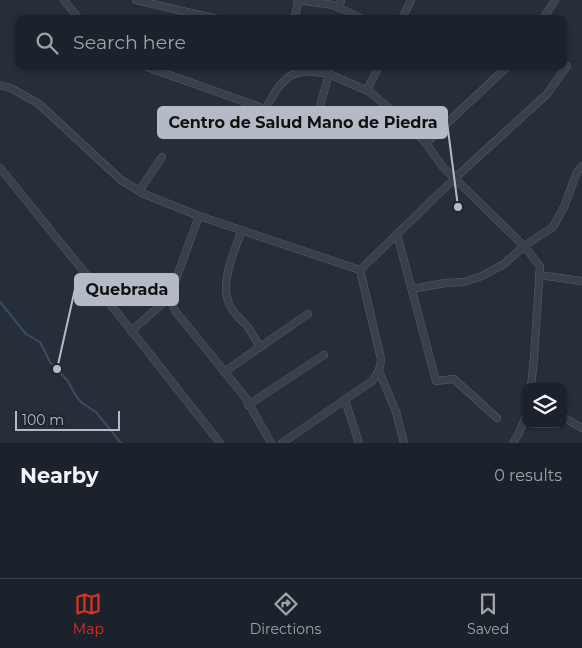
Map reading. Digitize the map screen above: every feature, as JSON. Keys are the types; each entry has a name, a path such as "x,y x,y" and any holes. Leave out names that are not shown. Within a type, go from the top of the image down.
{"street":[{"path":"64,0 76,15"},
{"path":"136,0 200,15"},
{"path":"295,15 298,0 333,5 340,4 357,15"},
{"path":"404,15 411,0"},
{"path":"546,15 555,0"},
{"path":"155,70 280,116 304,121 316,120 329,74"},
{"path":"367,90 376,70"},
{"path":"426,143 504,70"},
{"path":"360,270 455,178 547,94 564,70"},
{"path":"265,109 279,86 290,76 309,72 329,74 367,90 426,143 442,166 524,246 540,266 531,383"},
{"path":"0,85 10,88 39,104 121,180 139,191 199,216 360,270"},
{"path":"139,191 162,157"},
{"path":"412,289 444,283 464,282 482,276 504,264 524,246 553,227 564,207 577,172 582,166"},
{"path":"0,168 220,443"},
{"path":"131,331 169,298 199,216"},
{"path":"242,230 227,279 226,294 232,310 247,326 260,347"},
{"path":"397,234 436,380 454,378 497,418"},
{"path":"282,443 372,381 379,371 381,360 360,270"},
{"path":"540,275 582,281"},
{"path":"169,298 176,312 245,397 271,443"},
{"path":"224,372 308,314"},
{"path":"248,404 324,355"},
{"path":"379,371 396,412 404,443"},
{"path":"346,400 359,443"},
{"path":"567,419 582,428"},
{"path":"513,443 522,426"}],"waterway":[{"path":"0,302 26,334 40,342 50,362 67,380 76,396 82,403 96,412 121,443"}],"place":[{"name":"Centro de Salud Mano de Piedra","path":"458,207"},
{"name":"Quebrada","path":"57,369"}]}
